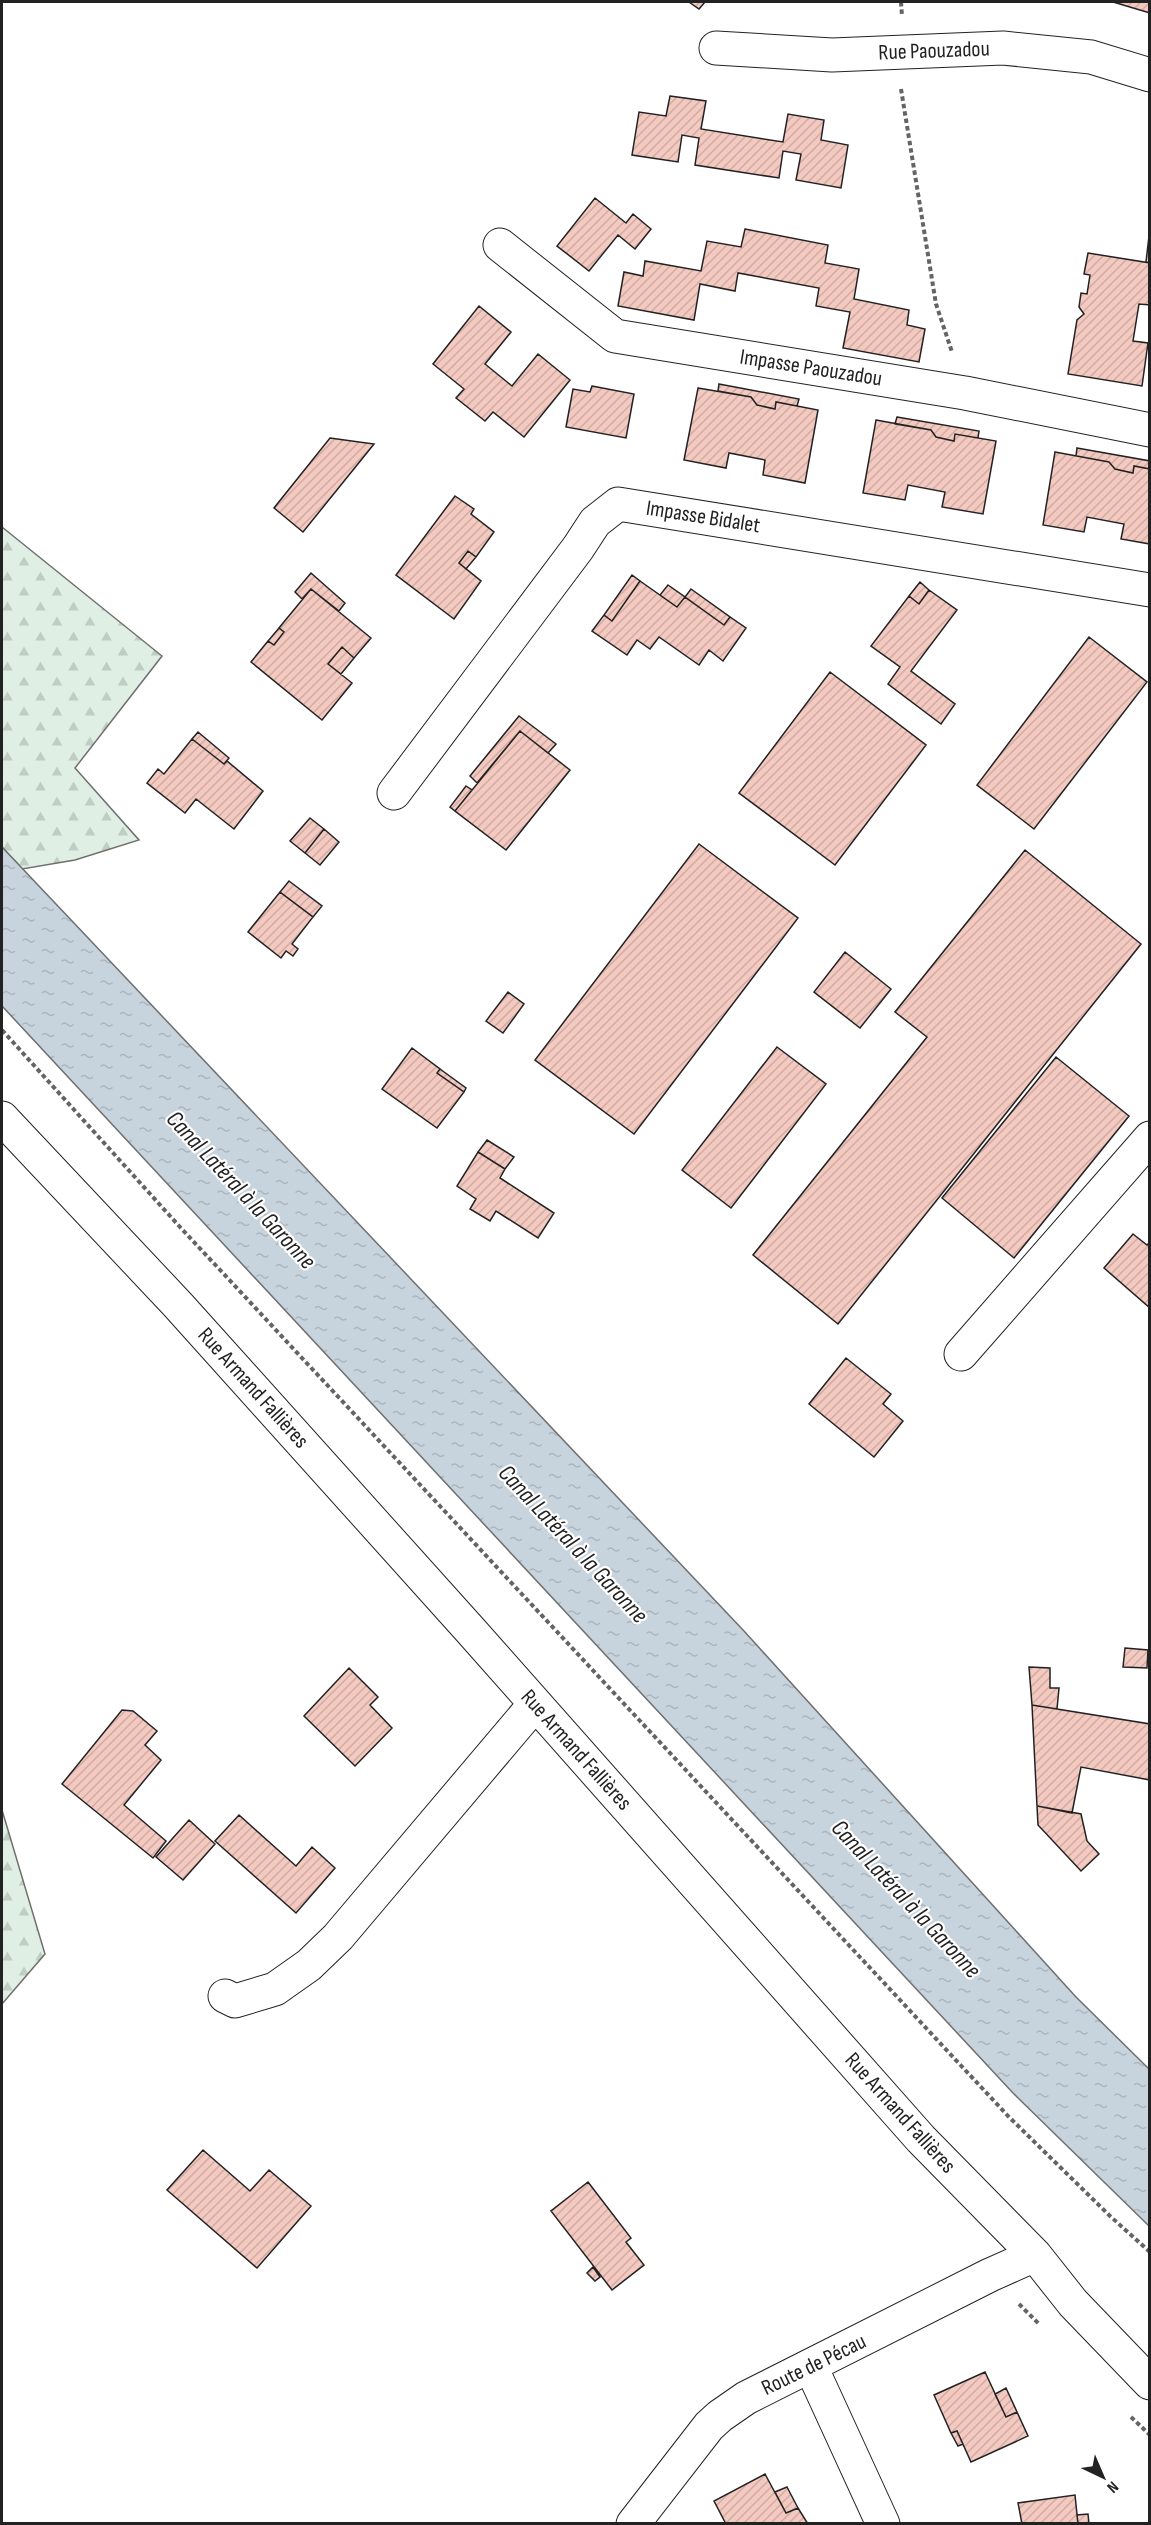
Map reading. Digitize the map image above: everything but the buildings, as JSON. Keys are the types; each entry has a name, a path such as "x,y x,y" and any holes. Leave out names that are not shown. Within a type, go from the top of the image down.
{"street":[{"name":"Rue Paouzadou","path":"716,48 832,55 1014,49 1091,57 1149,75"},
{"name":"Impasse Paouzadou","path":"500,245 615,336 965,393 1149,430"},
{"name":"Impasse Bidalet","path":"394,793 578,548 595,522 618,504 1149,590"},
{"name":"Rue Armand Fallières","path":"2,1118 178,1305 921,2139 1035,2255 1073,2304 1149,2383"},
{"path":"961,1354 1149,1138"},
{"path":"225,1996 235,2001 275,1989 309,1965 338,1937 535,1704"},
{"name":"Route de Pécau","path":"633,2523 720,2415 746,2398 990,2275 1035,2255"},
{"path":"811,2367 883,2523"}],"path":[{"path":"904,52 901,87 936,304 965,393"},
{"path":"2,1030 180,1227 1008,2116 1149,2252"}],"green space":[{"path":"2,527 162,656 75,768 139,840 75,860 22,869 2,847"},
{"path":"2,1810 45,1954 2,2004"}],"water":[{"name":"Canal Latéral à la Garonne","path":"2,847 744,1631 1076,1997 1149,2069 1149,2226 1013,2093 2,1006"}]}
